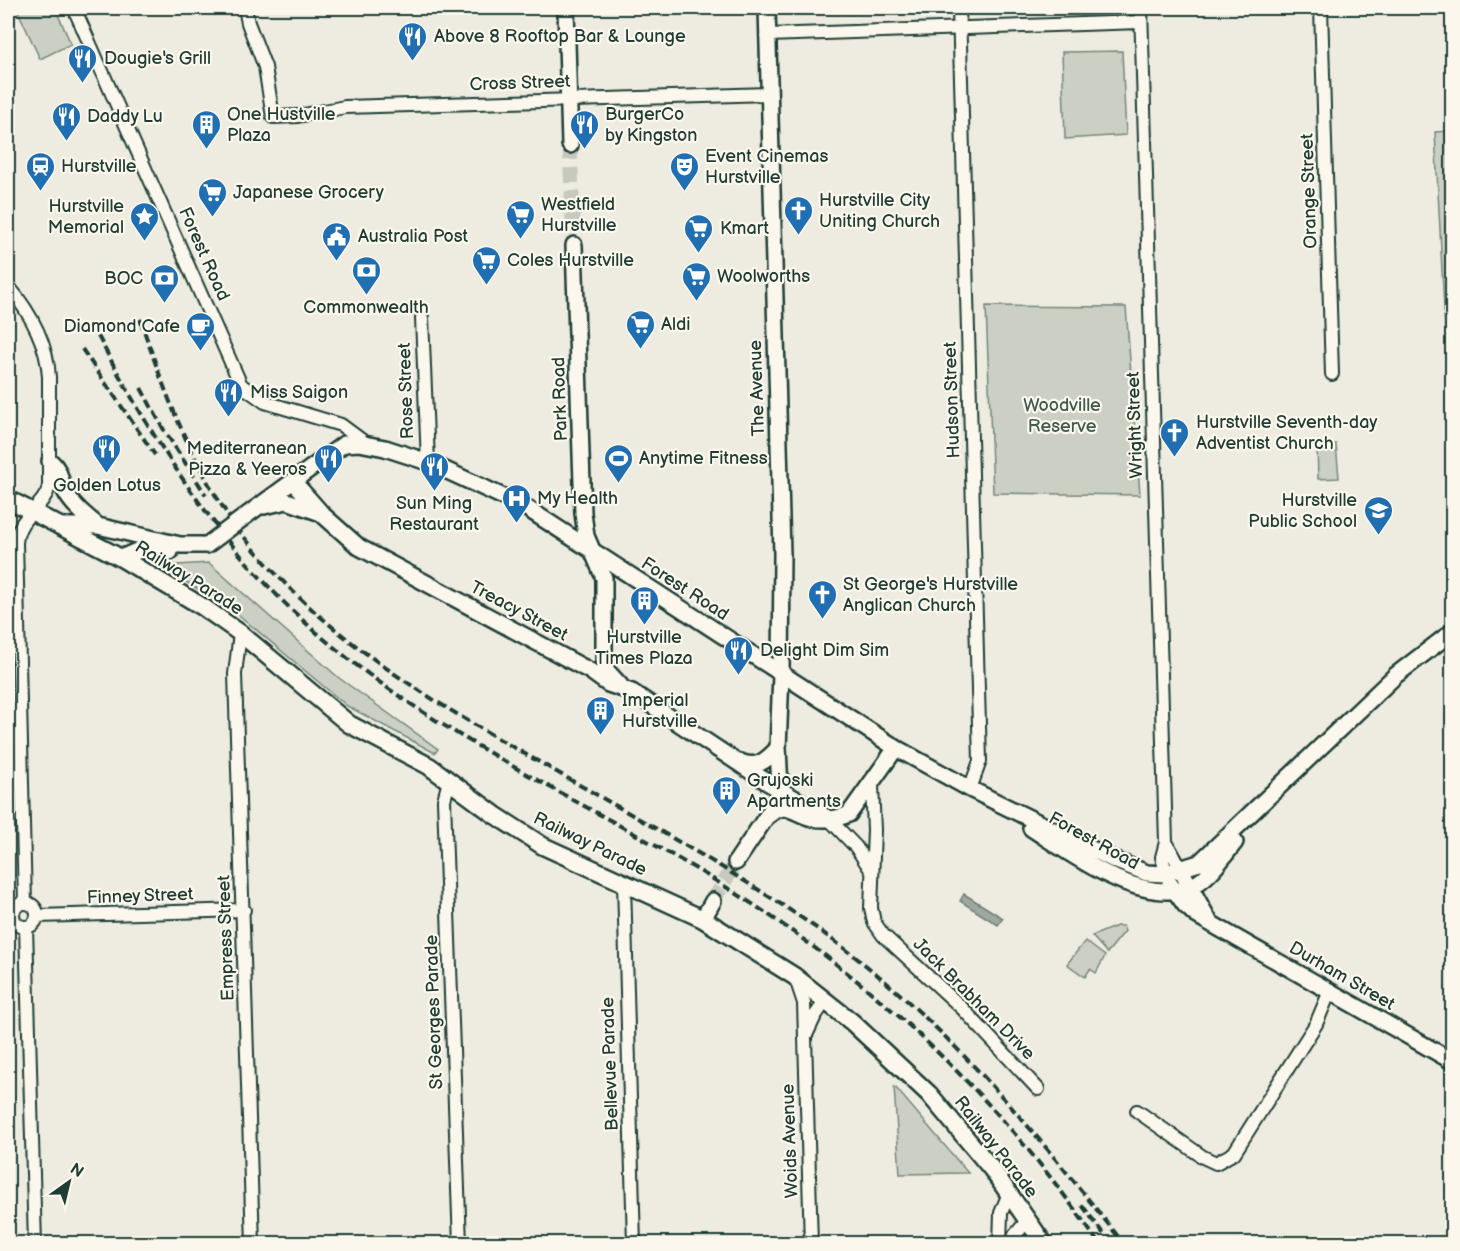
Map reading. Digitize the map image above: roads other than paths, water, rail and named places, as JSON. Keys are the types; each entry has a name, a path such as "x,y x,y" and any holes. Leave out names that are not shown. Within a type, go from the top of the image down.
{"main road":[{"name":"Railway Parade","path":"8,499 121,558 203,607 240,633 349,724 408,754 543,846 703,919 794,976 889,1054 929,1094 1009,1193 1044,1244"}],"street":[{"name":"Forest Road","path":"74,8 242,385 265,402 341,425 368,445"},
{"name":"Cross Street","path":"245,8 248,23 265,67 273,117 345,107 769,94"},
{"path":"566,8 570,145"},
{"name":"The Avenue","path":"767,8 782,554 778,748 780,788"},
{"name":"Hudson Street","path":"959,8 980,749 979,770 970,789"},
{"name":"Wright Street","path":"1141,8 1166,842 1174,871"},
{"name":"Orange Street","path":"1321,8 1332,374"},
{"path":"768,35 1141,22"},
{"name":"Park Road","path":"574,245 583,513 586,536 604,584 604,663 612,678 632,692"},
{"path":"8,286 36,327 48,362 50,461 46,495 30,511 17,534 16,554 25,903"},
{"name":"Rose Street","path":"422,318 428,462"},
{"name":"Forest Road","path":"293,481 344,444 368,445 428,462 525,507 896,748 970,789 1111,875 1132,885 1154,891 1173,891 1190,886 1217,865 1275,793"},
{"path":"50,461 59,470 65,491 74,504 98,526"},
{"path":"121,558 141,549 188,554 207,545 293,481"},
{"name":"Treacy Street","path":"293,481 323,515 369,554 590,671 608,684 632,692 829,819"},
{"path":"255,509 287,501 303,505 323,515"},
{"path":"60,526 98,526 180,545 207,545"},
{"name":"Forest Road","path":"970,789 1132,868 1147,873 1174,871 1199,863 1275,793 1396,675 1452,632"},
{"name":"Empress Street","path":"240,633 235,674 253,1244"},
{"path":"735,760 751,766 758,765 778,748"},
{"path":"760,822 775,810 785,807 810,818 840,819 849,814 896,748"},
{"path":"735,760 763,790 766,802 760,822"},
{"path":"875,780 899,765 922,762"},
{"path":"871,870 875,780"},
{"name":"St Georges Parade","path":"449,781 444,800 460,1244"},
{"path":"736,862 760,822 775,804 780,788"},
{"path":"829,819 862,855 871,870"},
{"path":"848,839 862,838 874,830"},
{"name":"Jack Brabham Drive","path":"871,870 872,914 883,935 962,1008 1038,1089"},
{"path":"1174,871 1190,886 1212,924"},
{"path":"1173,891 1174,871"},
{"name":"Bellevue Parade","path":"624,883 634,1244"},
{"name":"Durham Street","path":"1173,891 1185,905 1212,924 1452,1061"},
{"path":"703,919 713,902"},
{"path":"25,903 34,907 37,916 34,924 26,927 10,917 15,909 25,903"},
{"name":"Finney Street","path":"37,916 244,910"},
{"path":"26,927 35,1244"},
{"name":"Woids Avenue","path":"794,976 804,1003 811,1244"},
{"path":"1137,1110 1203,1157 1216,1163 1223,1161 1234,1152 1316,1024 1330,991"},
{"name":"Woids Avenue","path":"805,1037 814,1016 826,1000"},
{"path":"1000,1244 1001,1213 1009,1193"},
{"path":"1012,1244 1017,1232 1028,1220"}],"tunnel":[{"path":"570,145 574,245"},
{"path":"713,901 736,862"}],"railway":[{"path":"140,319 188,445 213,492 259,555 293,592 330,625 411,685 497,738 744,880 855,957 898,993 978,1071 1053,1156 1124,1244"},
{"path":"98,336 142,414 190,490 245,561 308,625 408,702 515,768 734,892 838,966 935,1049 979,1094 1022,1142 1099,1244"},
{"path":"82,349 155,455"},
{"path":"141,388 164,430 206,495"},
{"path":"1082,1205 1111,1244"}],"place":[{"name":"Above 8 Rooftop Bar & Lounge","path":"413,62"},
{"name":"Dougie's Grill","path":"83,84"},
{"name":"Daddy Lu","path":"66,142"},
{"name":"One Hustville Plaza","path":"206,150"},
{"name":"BurgerCo by Kingston","path":"584,150"},
{"name":"Hurstville","path":"40,192"},
{"name":"Event Cinemas Hurstville","path":"684,192"},
{"name":"Japanese Grocery","path":"212,218"},
{"name":"Hurstville City Uniting Church","path":"798,236"},
{"name":"Westfield Hurstville","path":"520,240"},
{"name":"Hurstville Memorial","path":"145,242"},
{"name":"Kmart","path":"699,254"},
{"name":"Australia Post","path":"337,262"},
{"name":"Coles Hurstville","path":"486,286"},
{"name":"Commonwealth","path":"366,296"},
{"name":"Woolworths","path":"696,302"},
{"name":"BOC","path":"164,304"},
{"name":"Aldi","path":"640,350"},
{"name":"Diamond Cafe","path":"201,352"},
{"name":"Miss Saigon","path":"229,418"},
{"name":"Hurstville Seventh-day Adventist Church","path":"1175,458"},
{"name":"Golden Lotus","path":"107,474"},
{"name":"Mediterranean Pizza & Yeeros","path":"328,484"},
{"name":"Anytime Fitness","path":"618,484"},
{"name":"Sun Ming Restaurant","path":"434,492"},
{"name":"My Health","path":"516,524"},
{"name":"Hurstville Public School","path":"1378,536"},
{"name":"St George's Hurstville Anglican Church","path":"822,620"},
{"name":"Hurstville Times Plaza","path":"644,626"},
{"name":"Delight Dim Sim","path":"739,676"},
{"name":"Imperial Hurstville","path":"601,736"},
{"name":"Grujoski Apartments","path":"726,816"}],"park label":[{"name":"Woodville Reserve","path":"1062,415"}]}
